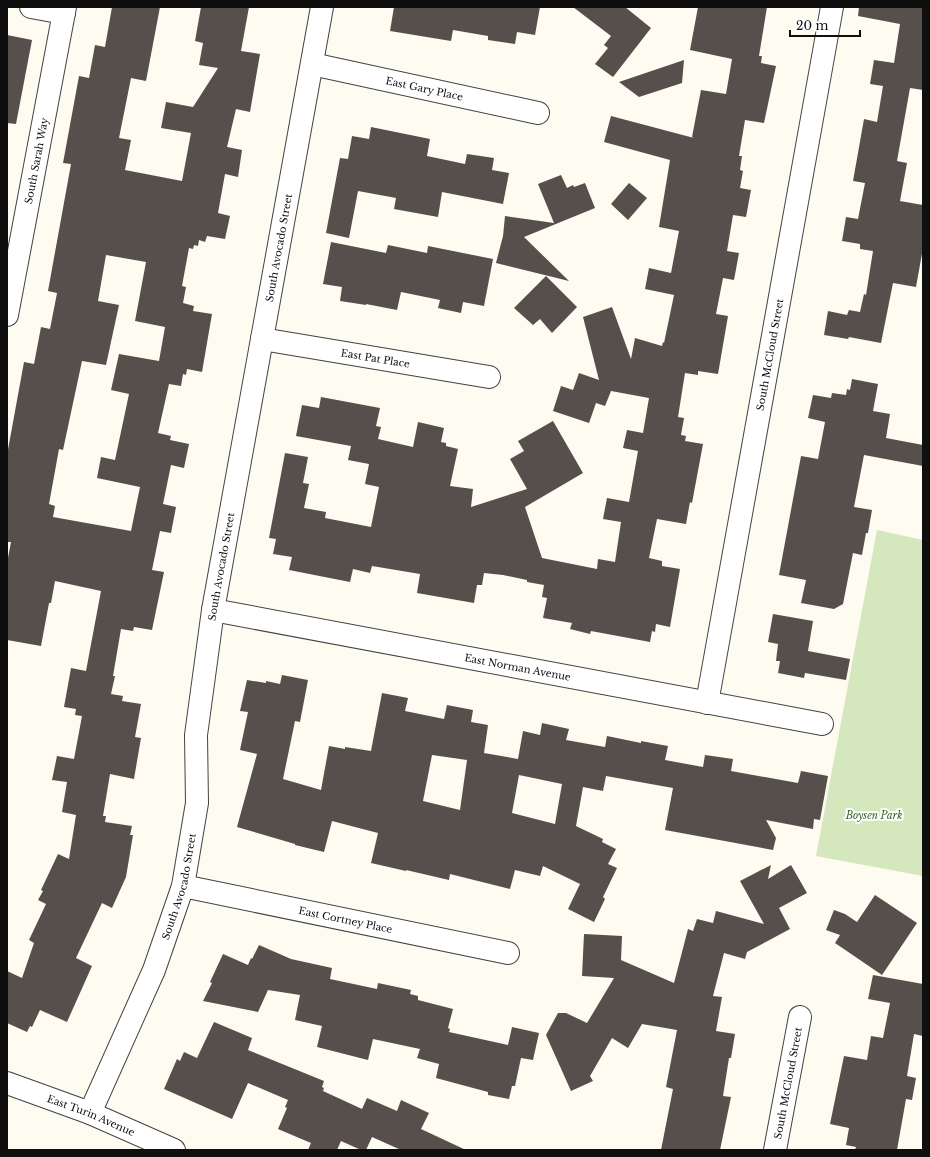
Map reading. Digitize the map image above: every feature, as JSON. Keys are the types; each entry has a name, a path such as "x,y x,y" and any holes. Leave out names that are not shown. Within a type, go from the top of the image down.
{"street":[{"path":"31,7 64,10"},
{"name":"South Avocado Street","path":"90,1113 154,970 183,886 197,803 196,735 213,610 322,7"},
{"name":"South McCloud Street","path":"708,703 832,7"},
{"name":"South Sarah Way","path":"7,315 12,259 64,10"},
{"name":"East Gary Place","path":"312,64 538,112"},
{"name":"East Pat Place","path":"262,339 489,377"},
{"name":"East Norman Avenue","path":"213,610 822,724"},
{"name":"East Cortney Place","path":"183,886 508,953"},
{"name":"South McCloud Street","path":"775,1150 800,1017"},
{"name":"East Turin Avenue","path":"7,1083 90,1113 174,1150"}],"green space":[{"name":"Boysen Park","path":"877,530 923,540 923,876 816,856"}],"building":[{"path":"112,7 160,7 146,81 131,78 119,138 131,140 125,170 182,181 191,133 161,128 166,102 193,107 218,68 199,65 203,43 195,41 201,7 249,7 241,51 260,54 250,112 236,109 227,147 242,150 238,177 225,174 218,213 230,216 225,239 207,236 205,242 199,240 198,246 194,245 193,249 189,248 182,286 186,287 183,303 194,306 193,311 212,314 202,372 187,369 186,375 183,374 181,386 169,384 158,433 171,436 170,440 189,444 184,468 171,465 163,504 176,507 171,533 160,531 152,570 164,572 152,630 134,627 133,631 121,629 113,676 115,676 111,694 123,696 122,701 141,704 135,737 141,738 134,779 110,774 103,816 106,816 105,822 132,826 130,835 133,835 126,877 112,908 102,903 76,958 92,966 67,1022 40,1010 32,1027 30,1026 27,1032 7,1023 7,971 22,978 34,943 29,940 46,904 38,900 43,891 41,890 58,854 69,859 76,815 62,812 67,782 52,780 57,756 74,759 82,716 75,715 76,709 64,707 71,668 86,671 101,591 55,581 51,603 49,603 41,646 7,640 7,563 11,542 7,542 7,455 24,362 34,364 41,327 50,329 57,293 48,291 71,164 63,163 79,76 89,78 95,45 105,47","holes":["106,255 146,262 135,321 165,327 159,361 119,354 111,390 129,394 115,460 101,457 97,478 140,487 131,531 53,517 55,506 49,504 59,449 63,450 82,361 106,365 119,305 98,301"]},
{"path":"394,7 540,7 535,35 517,32 515,44 488,40 488,36 453,30 451,41 390,31"},
{"path":"573,7 625,7 651,28 613,77 595,64 608,48 604,45 611,36"},
{"path":"698,7 767,7 759,56 762,56 761,63 776,66 764,123 745,120 739,156 742,156 740,170 743,171 740,188 751,190 746,217 733,215 727,251 739,253 734,280 723,278 716,314 728,316 718,374 698,371 698,375 685,373 678,417 684,418 681,435 686,436 685,441 703,444 692,503 690,502 686,524 657,519 649,558 662,561 662,566 680,569 670,627 656,624 655,632 652,631 650,642 591,631 590,634 570,629 572,623 543,618 547,598 542,597 544,585 503,575 484,573 482,585 477,585 474,603 417,593 420,574 372,566 370,573 353,569 350,582 289,570 292,557 273,554 276,539 269,538 285,453 308,457 303,483 309,484 304,508 326,512 325,518 371,527 379,487 365,484 369,464 348,460 351,446 296,436 302,405 319,408 321,397 380,408 376,426 381,427 378,439 413,447 418,422 444,428 441,442 446,443 446,446 458,449 450,486 473,489 471,507 527,489 510,459 524,451 518,441 553,421 583,473 525,507 542,558 597,569 598,559 615,562 621,522 603,519 607,498 629,502 638,451 623,448 627,430 643,433 649,398 611,391 605,406 596,403 589,423 553,411 561,386 573,390 579,373 599,380 583,317 612,307 631,359 635,338 662,346 663,342 664,343 674,295 645,289 649,268 671,273 679,231 659,227 670,160 604,142 611,116 694,138 692,137 701,90 726,94 732,59 690,50"},
{"path":"859,7 923,7 923,90 910,88 897,161 907,163 900,201 923,205 923,248 916,287 893,283 881,343 849,337 848,339 824,335 828,311 847,315 849,310 860,312 864,294 866,295 873,251 860,249 860,244 842,241 846,217 858,219 865,183 853,181 864,119 877,122 883,86 870,84 874,60 894,63 900,24 858,16"},
{"path":"7,35 32,40 16,124 7,123"},
{"path":"684,60 682,83 639,97 619,82"},
{"path":"371,127 430,139 427,156 465,164 467,154 494,158 492,170 509,173 503,204 442,192 438,217 394,209 396,198 358,191 349,238 326,233 340,158 348,159 352,136 369,139"},
{"path":"561,175 567,188 573,185 574,187 585,183 595,208 524,237 569,281 496,263 503,236 505,216 554,223 538,184"},
{"path":"629,183 647,198 628,220 611,204"},
{"path":"331,242 386,253 388,245 427,253 428,246 493,259 484,306 463,302 461,313 438,308 440,300 401,292 397,310 340,301 342,287 323,284"},
{"path":"546,276 577,307 552,333 540,319 533,325 514,308"},
{"path":"852,379 878,384 873,411 890,414 886,438 923,445 923,466 864,455 854,507 872,510 868,533 866,533 862,555 853,553 843,604 834,609 801,603 806,580 779,575 801,456 818,459 825,422 808,418 813,395 831,398 832,393 846,395 847,389 850,390"},
{"path":"773,614 813,621 808,651 850,659 846,680 805,673 804,678 778,673 780,661 776,661 778,644 768,642"},
{"path":"282,675 308,680 300,722 295,721 283,779 321,790 329,746 371,751 382,693 408,698 405,711 444,719 447,705 473,710 471,722 488,725 484,753 518,759 523,731 540,735 542,723 569,729 566,740 605,747 607,736 641,743 641,741 668,746 665,760 703,767 705,755 733,759 731,771 798,783 801,771 828,776 820,820 814,819 813,829 766,820 776,838 773,850 665,830 673,788 606,776 603,791 583,787 576,826 603,839 602,842 616,849 608,864 617,868 603,897 605,899 594,922 568,909 580,884 543,866 540,876 515,870 510,889 450,874 449,880 371,863 378,833 332,821 324,852 295,845 237,827 257,754 240,750 248,712 240,711 247,680 266,683 266,681 280,684","holes":["432,755 467,760 460,810 423,801","519,775 562,784 555,824 512,813"]},
{"path":"771,865 768,879 791,865 807,893 779,908 790,929 747,952 745,959 724,953 713,996 722,997 716,1031 735,1034 731,1058 729,1058 723,1096 731,1097 720,1150 661,1150 673,1089 666,1087 677,1030 642,1024 628,1048 612,1038 590,1076 593,1081 571,1091 546,1035 558,1013 566,1013 587,1023 614,978 582,976 584,934 622,936 621,960 674,983 688,929 693,931 697,919 713,923 716,911 764,924 740,881"},
{"path":"875,895 917,923 882,975 835,943 840,935 826,930 834,910 845,914 857,922"},
{"path":"259,945 291,959 332,968 330,979 377,989 378,983 411,990 410,994 418,996 418,1000 453,1009 448,1028 450,1029 449,1032 508,1045 512,1027 539,1033 533,1060 521,1058 515,1086 512,1086 509,1099 488,1095 488,1092 436,1078 439,1064 417,1058 420,1049 373,1039 368,1060 317,1047 322,1026 295,1020 300,995 268,990 258,1012 203,1001 212,983 210,982 223,954 248,965"},
{"path":"873,975 923,984 923,1036 914,1034 907,1076 916,1078 912,1100 906,1099 897,1150 855,1150 856,1147 846,1145 849,1128 830,1124 844,1056 867,1060 871,1036 883,1038 890,1003 868,999"},
{"path":"214,1022 252,1038 248,1050 324,1081 322,1087 324,1088 323,1091 362,1109 367,1098 397,1111 401,1100 429,1113 421,1129 466,1150 401,1150 372,1137 366,1150 361,1150 341,1141 337,1150 308,1150 311,1143 278,1129 287,1108 285,1107 288,1100 248,1083 232,1119 164,1089 177,1059 180,1061 184,1052 197,1058"}]}
